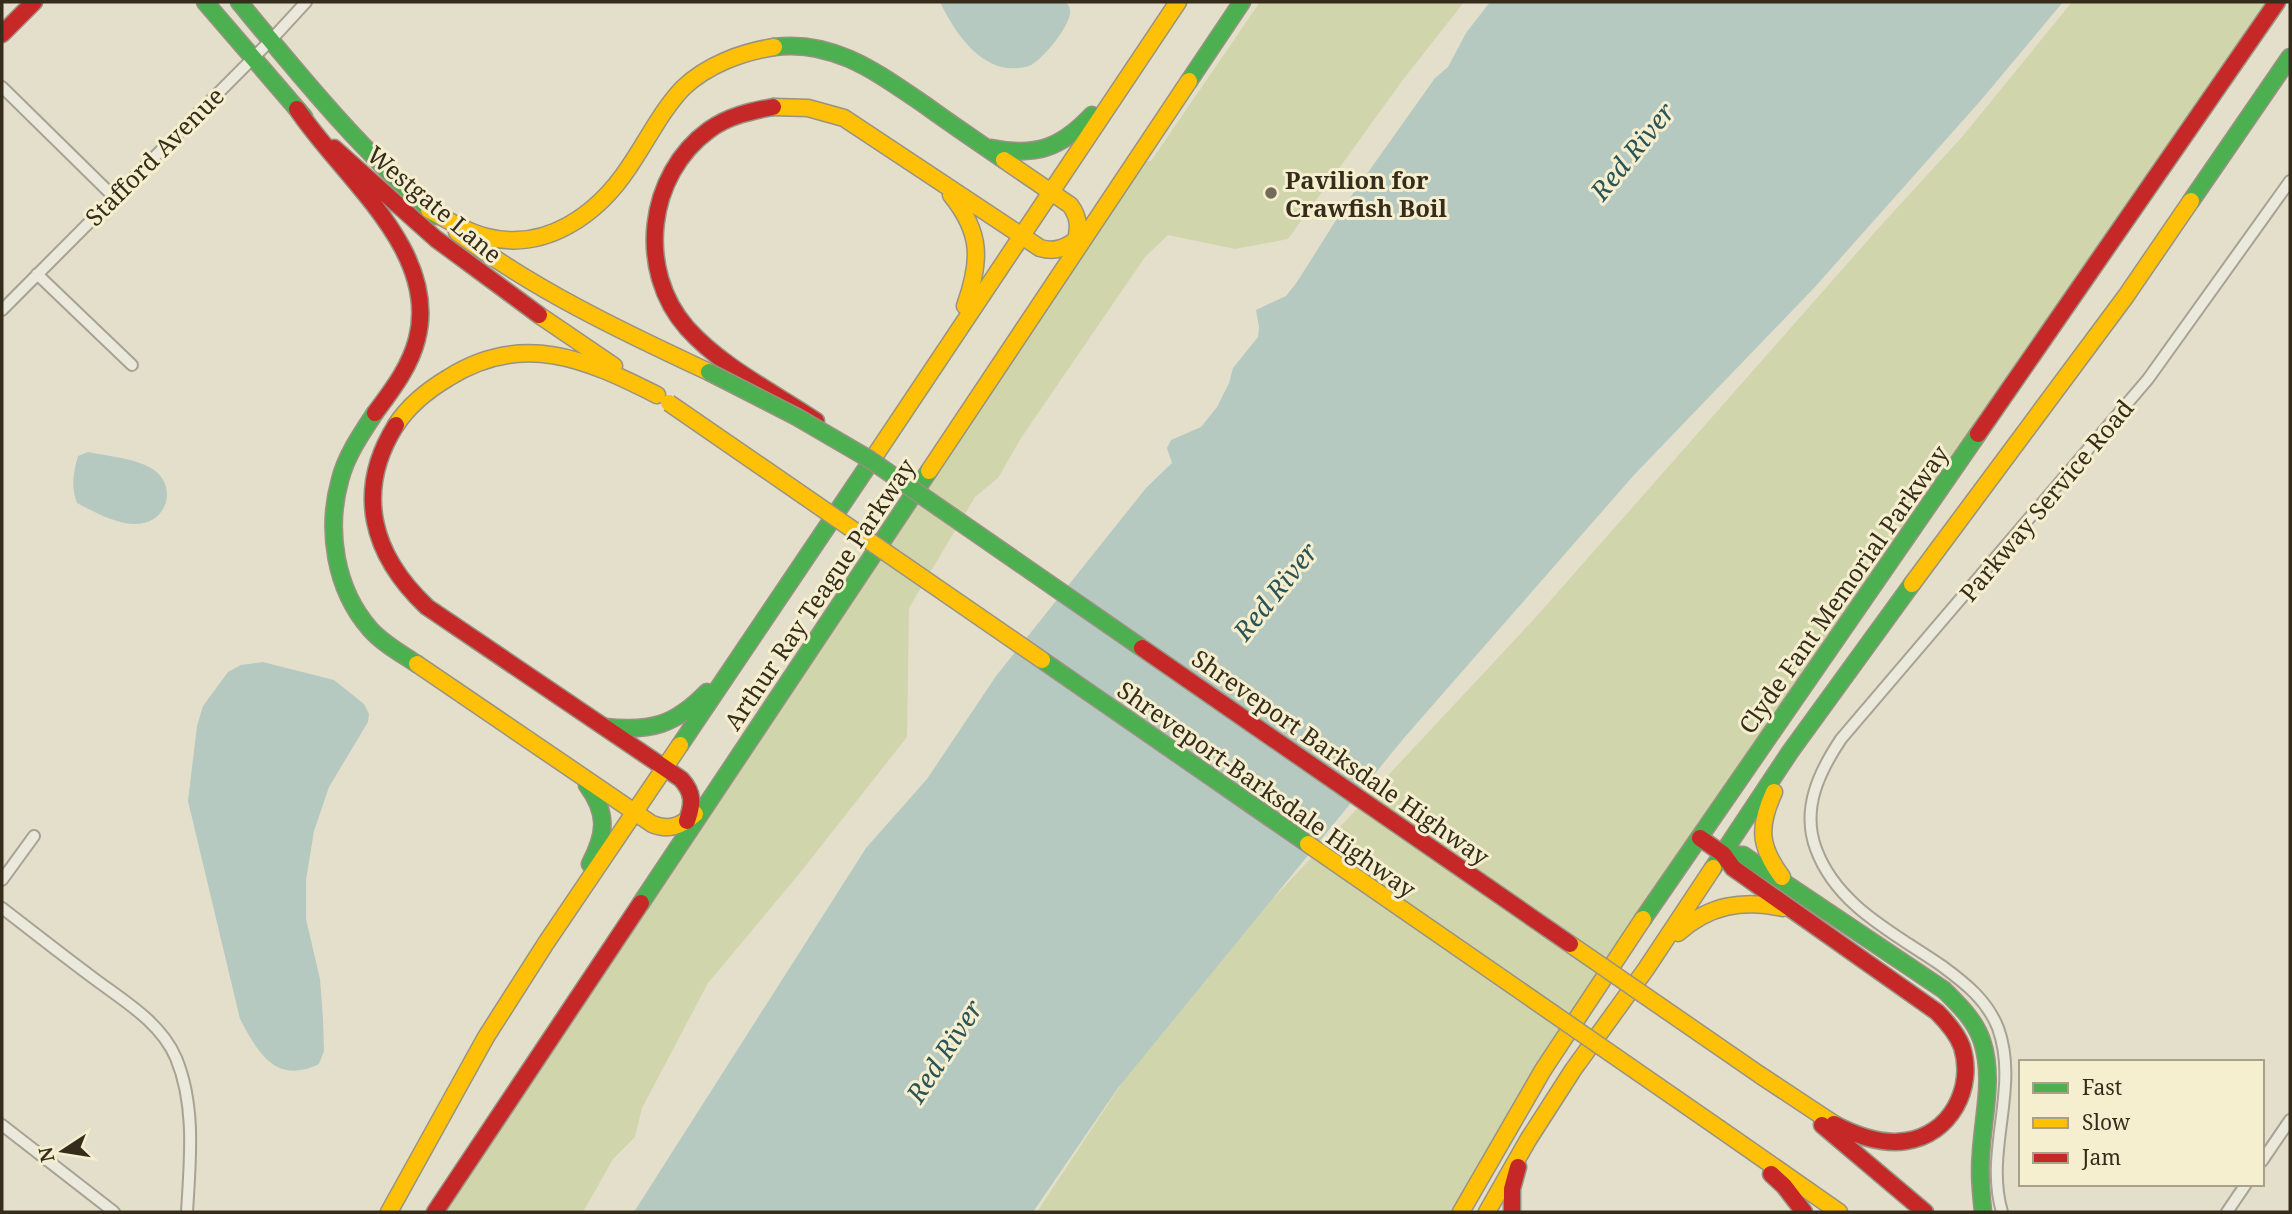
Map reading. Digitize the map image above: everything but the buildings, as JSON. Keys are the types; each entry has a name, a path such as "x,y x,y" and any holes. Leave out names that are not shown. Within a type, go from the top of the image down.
{"main road":[{"path":"2,34 34,2"},
{"name":"Westgate Lane","path":"205,2 297,109 372,184 450,250 517,300 663,399"},
{"name":"Westgate Lane","path":"239,2 374,158 429,210 484,252 553,296 709,372"},
{"name":"Arthur Ray Teague Parkway","path":"389,1212 486,1037 546,943 1178,2"},
{"name":"Arthur Ray Teague Parkway","path":"435,1212 1242,2"},
{"name":"Clyde Fant Memorial Parkway","path":"1461,1212 1549,1060 1597,986 2277,2"},
{"path":"429,210 474,234 496,239 523,241 547,236 588,215 623,178 681,91 715,66 774,46 817,47 859,61 1070,205 1079,223 1076,241 1066,266"},
{"name":"Clyde Fant Memorial Parkway","path":"1487,1212 1528,1140 1573,1070 1646,968 1790,752 2126,296 2290,57"},
{"path":"982,146 1008,152 1023,152 1057,145 1082,126 1135,65"},
{"path":"869,459 789,401 698,341 673,309 656,262 655,220 665,184 676,164 704,132 723,119 748,110 799,105 822,109 844,118 1040,248 1049,251 1064,249 1094,225"},
{"path":"297,109 320,144 402,245 413,267 420,296 422,315 418,339 408,367 348,457 335,502 335,551 354,603 370,628 395,649 635,814 660,828 673,828 687,822 705,806"},
{"path":"925,173 962,207 970,221 977,245 976,278 953,338"},
{"path":"663,399 604,368 548,353 504,355 465,368 443,379 425,393 393,431 377,464 374,512 384,555 408,591 427,607 685,783 691,790 693,804 677,847"},
{"name":"Shreveport Barksdale Highway","path":"709,372 797,417 869,459 1760,1075 1925,1212"},
{"name":"Shreveport-Barksdale Highway","path":"663,399 1839,1212"},
{"path":"602,726 643,729 662,726 675,720 697,703 738,656"},
{"path":"1790,752 1765,810 1762,835 1773,865 1791,887"},
{"path":"546,943 603,837 604,821 599,804 593,792 576,773"},
{"path":"1700,838 1723,854 1733,867 1943,1017 1958,1037 1963,1051 1966,1082 1962,1098 1943,1124 1913,1141 1895,1142 1867,1138 1834,1123 1760,1075"},
{"path":"1723,854 1743,855 1944,990 1959,1002 1971,1017 1981,1034 1987,1054 1988,1090 1978,1176 1983,1212"},
{"path":"1646,968 1689,921 1704,913 1749,902 1766,903 1792,910"},
{"path":"1720,1129 1784,1185 1804,1212"},
{"path":"1512,1212 1512,1189 1528,1140"}],"street":[{"name":"Stafford Avenue","path":"2,310 306,2"},
{"path":"2,87 114,197"},
{"name":"Parkway Service Road","path":"2002,1212 1998,1189 1998,1155 2007,1072 2004,1047 1997,1026 1987,1006 1963,981 1845,898 1830,880 1813,841 1811,819 1814,793 1820,773 1841,739 2148,379 2290,181"},
{"path":"37,274 132,365"},
{"path":"2,880 34,836"},
{"path":"2,908 145,1016 175,1056 184,1083 188,1113 190,1155 187,1212"},
{"path":"2264,1158 2290,1120"},
{"path":"2,1125 114,1212"},
{"path":"2227,1212 2245,1186"}],"green space":[{"path":"1260,2 1464,2 1402,81 1288,239 1235,249 1168,235 1145,257 1021,438 998,478 975,497 909,608 907,737 799,874 708,983 642,1108 635,1137 613,1159 583,1212 443,1212 1081,254 1146,161 1151,161"},
{"path":"2072,2 2269,2 1612,954 1507,1114 1453,1212 1037,1212 1122,1083 1269,903 1535,618 1962,137"}],"water":[{"path":"940,2 1065,2 1070,11 1066,25 1041,58 1029,66 1013,68 999,66 974,51 954,28"},
{"name":"Red River","path":"1490,2 2063,2 1982,99 1814,288 1634,475 1404,738 1118,1088 1033,1212 634,1212 866,848 927,779 996,676 1146,488 1172,463 1167,448 1171,440 1201,427 1217,407 1233,368 1258,337 1256,310 1286,296 1297,282 1352,195 1435,78 1448,67 1466,33"},
{"path":"88,452 144,465 160,475 167,494 161,512 145,523 133,524 111,519 77,503 73,486 75,468 78,456"},
{"path":"263,662 334,680 364,704 369,714 368,722 329,787 314,831 306,880 306,919 320,979 324,1051 319,1064 291,1071 280,1068 262,1054 240,1019 188,801 197,726 203,706 228,672 241,665"}],"traffic: fast":[{"path":"205,2 304,117"},
{"path":"239,2 358,140 437,216"},
{"path":"1189,81 1242,2"},
{"path":"774,47 816,48 855,61 1004,160"},
{"path":"2191,201 2290,57"},
{"path":"991,148 1021,151 1047,147 1069,135 1092,115"},
{"path":"709,372 797,417 869,459 1142,648"},
{"path":"375,413 350,454 340,480 334,519 337,558 349,596 370,629 386,644 417,664"},
{"path":"1643,919 1978,434"},
{"path":"680,745 876,454"},
{"path":"641,903 929,471"},
{"path":"1713,868 1790,752 1912,584"},
{"path":"1042,660 1308,844"},
{"path":"605,727 636,728 661,724 684,712 707,692"},
{"path":"587,785 599,805 602,824 602,833 590,864"},
{"path":"1723,854 1743,855 1944,990 1971,1020 1982,1041 1987,1069 1980,1168 1983,1212"}],"traffic: slow":[{"path":"876,454 1178,2"},
{"path":"429,210 487,237 509,240 550,234 586,214 602,200 636,157 668,106 692,80 726,61 774,47"},
{"path":"929,471 1189,81"},
{"path":"773,107 808,108 844,118 1040,248 1061,248 1080,237"},
{"path":"1004,160 1070,205 1078,224 1075,244"},
{"path":"951,195 969,222 976,248 974,275 965,306"},
{"path":"1912,584 2126,296 2191,201"},
{"path":"457,232 548,291 709,372"},
{"path":"539,315 614,366"},
{"path":"396,425 426,393 448,378 475,364 502,356 528,353 579,361 657,395"},
{"path":"669,403 1042,660"},
{"path":"417,664 652,824 675,826 695,814"},
{"path":"389,1212 486,1037 680,745"},
{"path":"1774,792 1765,816 1763,836 1769,856 1782,877"},
{"path":"1308,844 1720,1129"},
{"path":"1487,1212 1528,1140 1573,1070 1646,969 1713,868"},
{"path":"1678,933 1714,910 1754,904 1783,908"},
{"path":"1461,1212 1543,1070 1643,919"},
{"path":"1570,944 1760,1075"},
{"path":"1760,1075 1834,1124"},
{"path":"1720,1129 1839,1212"}],"traffic: jam":[{"path":"2,34 34,2"},
{"path":"1978,434 2277,2"},
{"path":"773,107 724,121 709,130 688,149 672,172 661,197 655,252 660,279 671,305 687,328 732,367 816,421"},
{"path":"297,109 382,216 401,245 414,275 420,306 417,339 405,369 375,413"},
{"path":"334,148 436,239 539,315"},
{"path":"396,425 383,450 375,474 373,498 375,522 382,544 408,587 427,607 681,779 691,799 687,821"},
{"path":"1142,648 1570,944"},
{"path":"1700,838 1723,854 1733,868 1937,1012 1960,1042 1965,1063 1962,1093 1955,1107 1935,1130 1922,1137 1887,1142 1859,1135 1834,1124"},
{"path":"435,1212 641,903"},
{"path":"1822,1125 1925,1212"},
{"path":"1512,1212 1512,1189 1518,1167"},
{"path":"1771,1174 1804,1212"}],"place":[{"name":"Pavilion for Crawfish Boil","path":"1271,193"}]}
